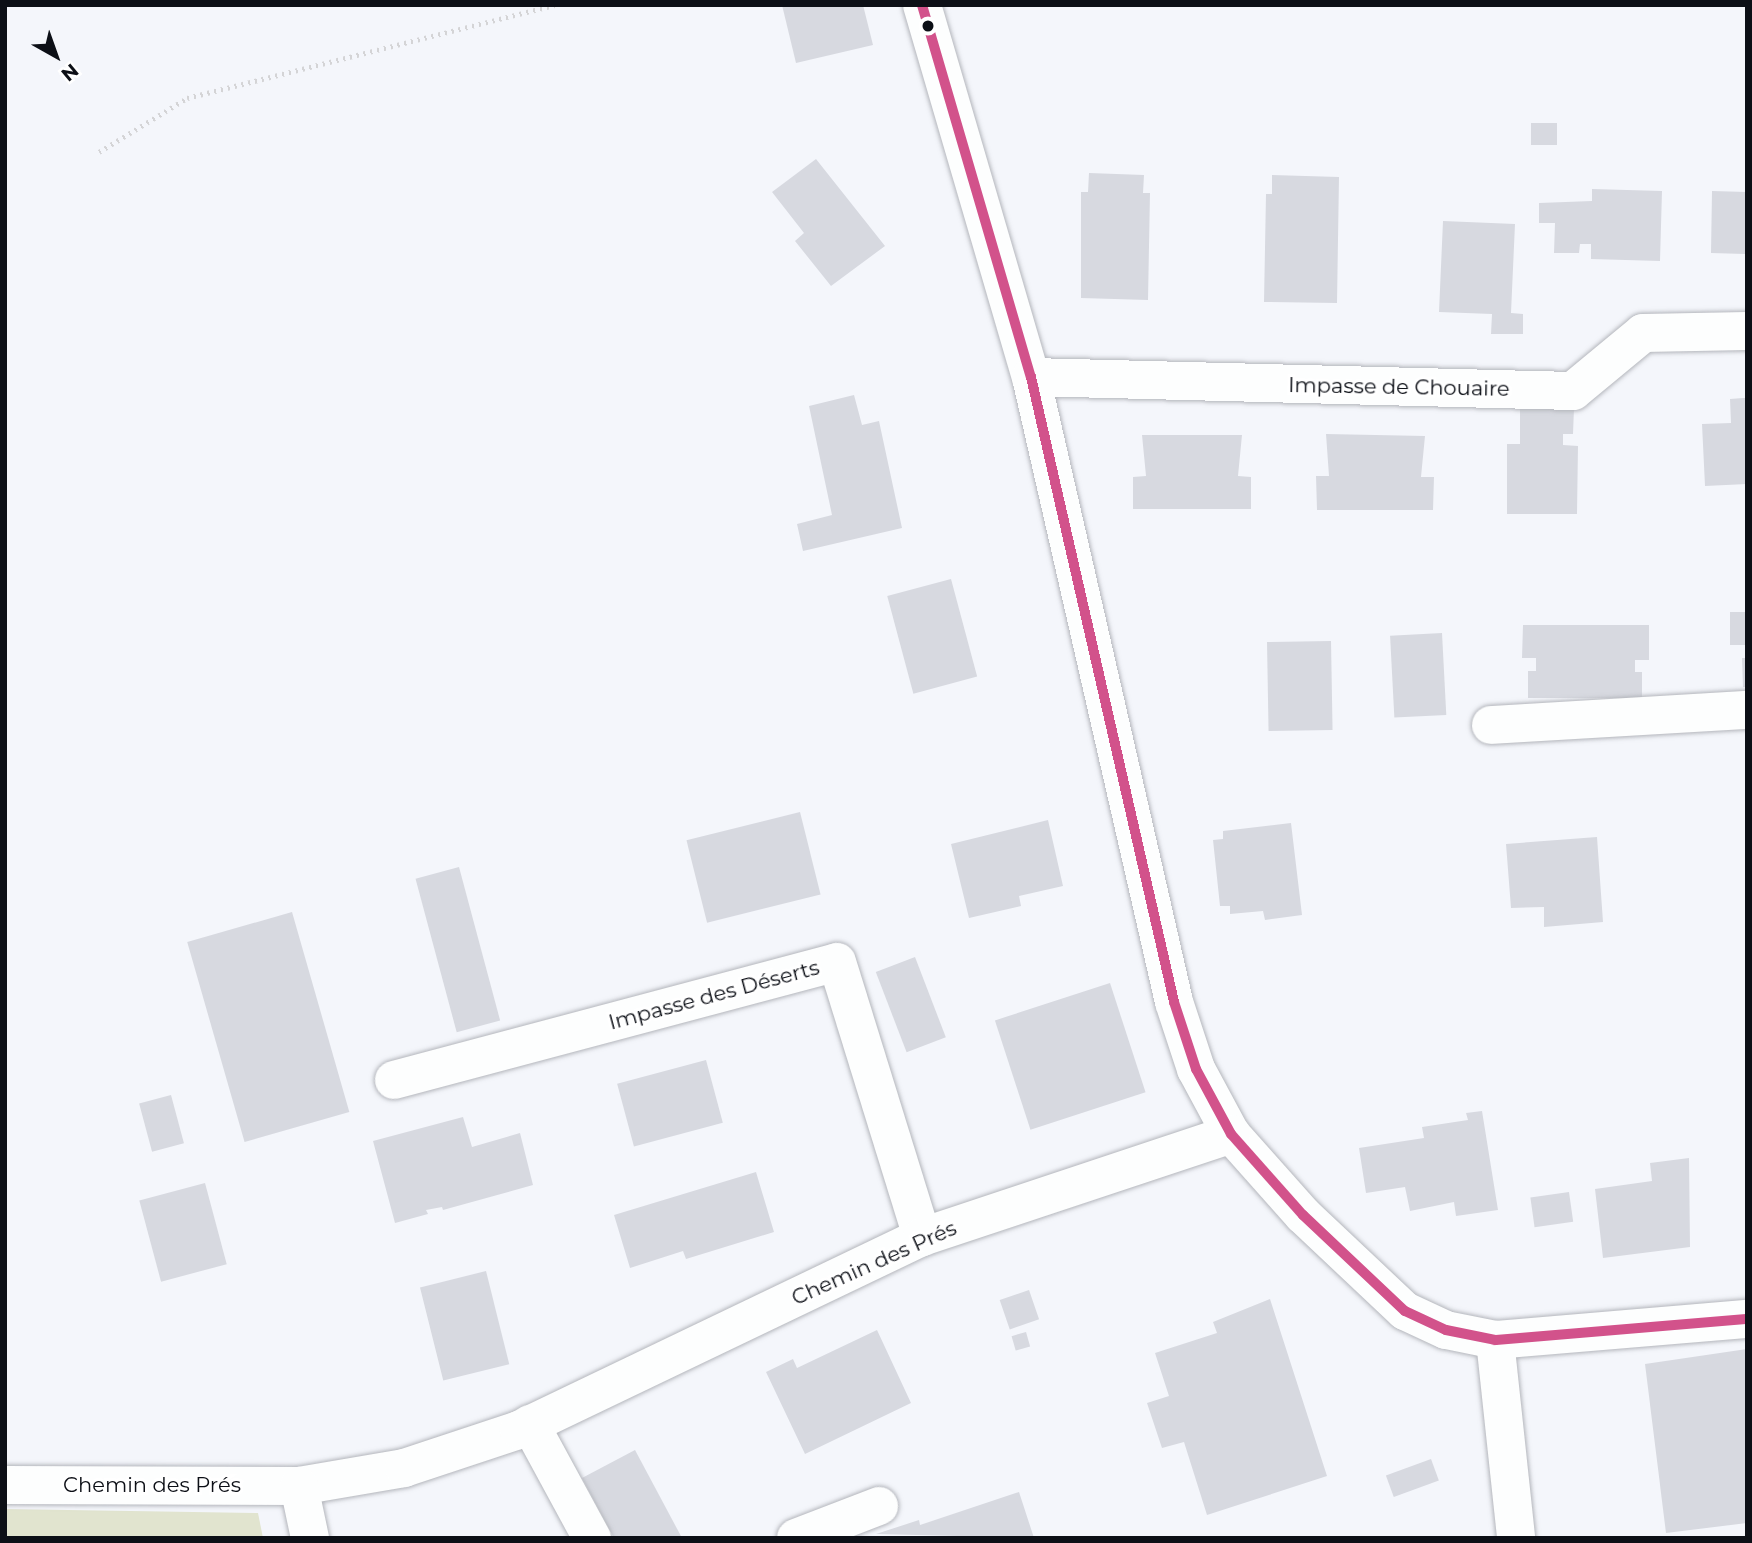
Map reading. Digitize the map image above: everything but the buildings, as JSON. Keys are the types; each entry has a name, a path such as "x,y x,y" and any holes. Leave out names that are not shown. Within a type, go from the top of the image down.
{"street":[{"path":"922,5 1031,377 1174,1002 1196,1069 1231,1134 1303,1215 1405,1311 1446,1330 1495,1340 1747,1319"},
{"name":"Impasse de Chouaire","path":"1031,377 1573,391 1643,333 1747,331"},
{"path":"1491,725 1747,710"},
{"name":"Impasse des Déserts","path":"394,1080 837,962 922,1237"},
{"name":"Chemin des Prés","path":"5,1485 299,1486 404,1468 530,1424 922,1237 1231,1134"},
{"path":"1495,1340 1516,1538"},
{"path":"530,1424 592,1538"},
{"path":"299,1486 310,1538"},
{"path":"796,1538 879,1506"}],"path":[{"path":"99,152 187,97 554,5"}],"green space":[{"path":"5,1509 258,1513 263,1538 5,1538"}],"transit line":[{"path":"922,5 1031,377 1174,1002 1196,1069 1231,1134 1303,1215 1405,1311 1446,1330 1495,1340 1747,1319"}]}
